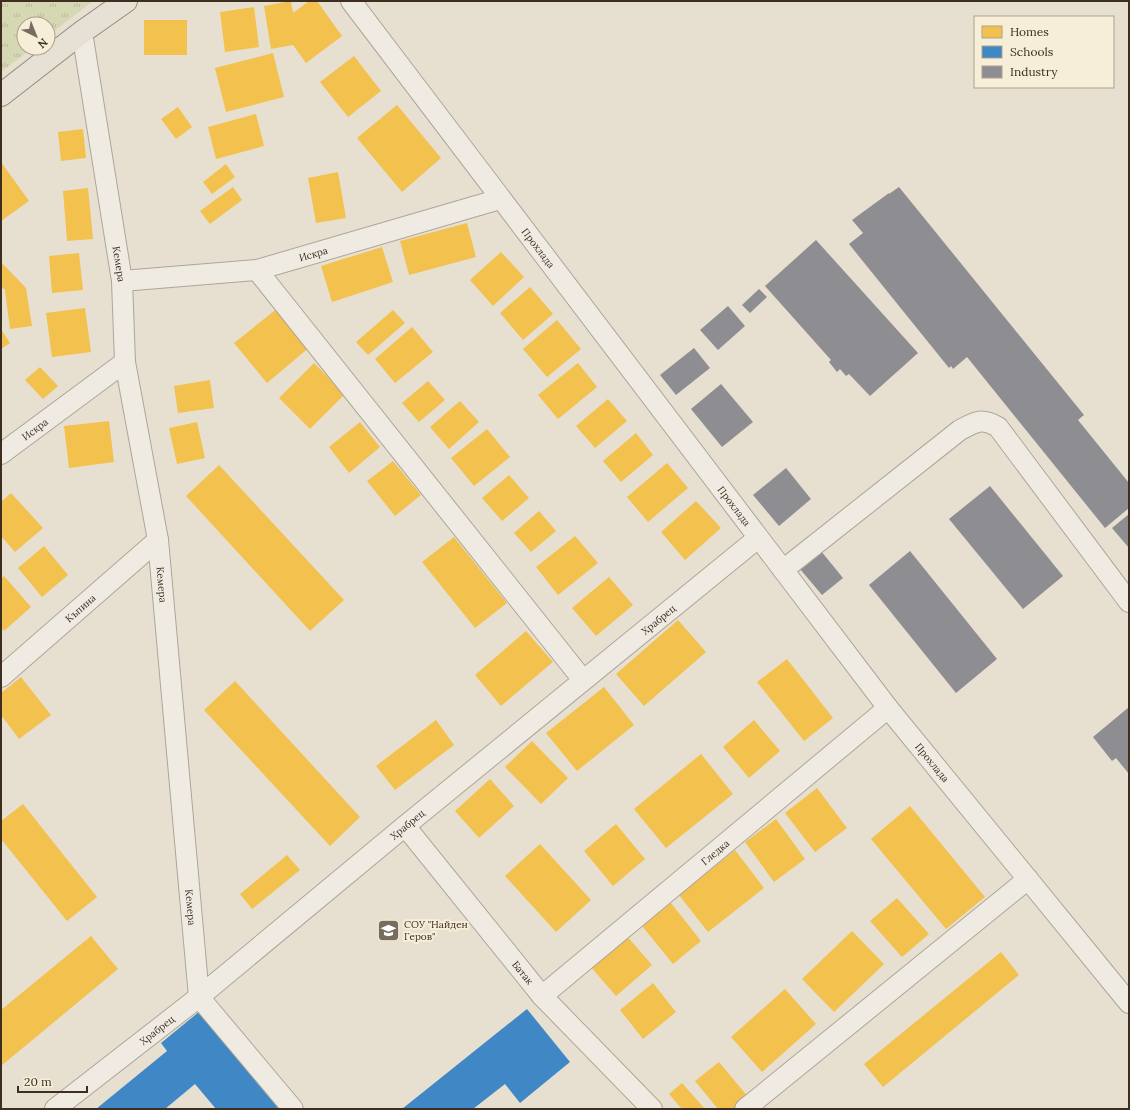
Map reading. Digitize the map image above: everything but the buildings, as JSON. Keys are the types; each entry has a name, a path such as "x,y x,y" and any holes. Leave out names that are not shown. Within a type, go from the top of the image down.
{"main road":[{"path":"1,95 82,32 126,1"}],"street":[{"name":"Прохлада","path":"351,1 888,708 1129,1004"},
{"name":"Кемера","path":"82,32 122,281 126,362 158,540 199,997"},
{"name":"Искра","path":"122,281 257,270 500,199"},
{"path":"257,270 583,680"},
{"name":"Искра","path":"1,454 126,362"},
{"path":"783,570 960,430 976,422 988,421 998,426 1129,602"},
{"name":"Храбрец","path":"56,1109 199,997 404,826 758,538"},
{"name":"Къпина","path":"1,677 158,540"},
{"name":"Гледка","path":"542,996 888,708"},
{"name":"Батак","path":"404,826 542,996 652,1109"},
{"path":"744,1109 1028,879"},
{"path":"199,997 292,1109"}],"green space":[{"path":"1,1 93,1 56,30 56,16 16,16 16,56 22,56 1,72"}],"place":[{"name":"СОУ \"Найден Геров\"","path":"389,930"}]}
